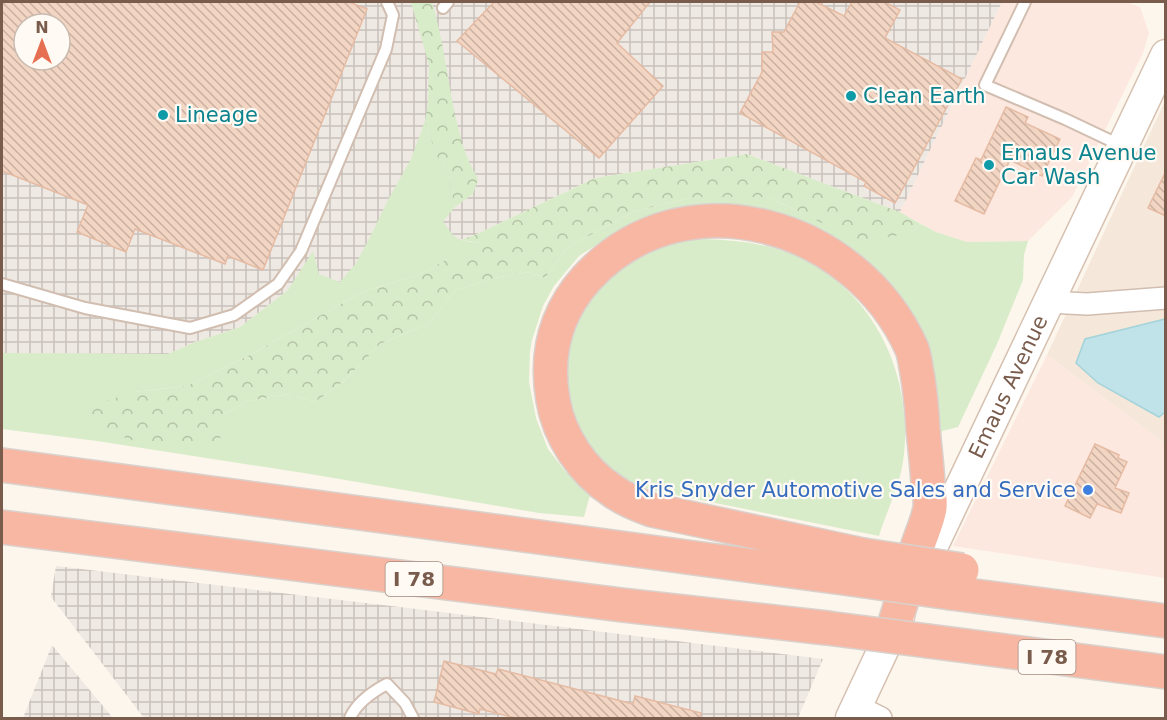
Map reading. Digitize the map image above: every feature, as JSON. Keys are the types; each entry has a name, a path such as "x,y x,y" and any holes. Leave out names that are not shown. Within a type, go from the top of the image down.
{"highway":[{"path":"857,567 652,510 629,501 612,491 593,475 576,456 561,430 554,407 549,382 550,366 554,333 563,312 579,287 598,266 621,248 663,228 700,221 738,222 786,233 822,249 852,269 878,295 896,318 913,351 920,388 930,507 894,629"},
{"path":"2,456 95,478"},
{"name":"I 78","path":"2,465 95,478 857,567 956,581 1166,621"},
{"name":"I 78","path":"2,527 1166,672"},
{"path":"956,581 1166,600"}],"main road":[{"name":"Emaus Avenue","path":"863,714 894,629 1166,55"}],"street":[{"path":"1048,302 1087,304 1166,298"}],"lane":[{"path":"2,284 85,308 190,328 234,315 278,284 301,251 386,49 393,15 387,2"},
{"path":"1025,2 985,85 1122,146"},
{"path":"350,718 368,695 387,684 405,703 413,718"}],"shaded area":[{"path":"2,2 1002,2 900,212 747,154 595,178 477,234 340,283 288,290 240,327 168,354 2,353"},
{"path":"1002,2 1127,2 1140,7 1149,33 1143,53 1072,197 1028,241 967,242 936,232 900,212"},
{"path":"1165,101 1165,444 1047,355"},
{"path":"1047,355 1165,444 1165,578 953,546"},
{"path":"56,566 823,659 798,718 144,718 51,597"},
{"path":"52,645 113,718 23,718"}],"green space":[{"path":"411,2 432,2 460,135 467,157 478,179 473,194 455,207 448,176 435,152 425,121 429,65"},
{"path":"425,121 435,152 448,176 455,207 443,221 458,239 481,243 415,276 362,292 252,354 187,386 133,392 223,415 248,401 289,394 315,402 344,381 380,344 428,324 456,290 494,278 529,272 545,278 568,247 635,211 695,197 767,197 804,214 909,234 921,224 936,232 967,242 1028,241 1024,255 1023,280 997,344 958,427 942,431 940,440 932,398 817,234 615,233 579,256 554,286 543,306 530,352 529,382 536,418 548,449 565,471 590,495 584,517 539,513 310,474 97,441 2,429 2,353 168,354 240,327 288,290 313,251 319,274 340,282 356,263 370,237 411,159"},
{"path":"747,154 900,212 921,224 909,234 857,241 767,197 695,197 635,211 568,247 545,278 529,272 494,278 456,290 428,324 380,344 344,381 315,402 289,394 248,401 223,415 220,440 191,445 130,440 96,423 88,411 97,404 133,392 187,386 252,354 362,292 415,276 480,243 461,240 595,178"},
{"path":"705,239 759,245 786,252 811,263 836,280 874,323 897,375 903,404 905,433 901,472 879,536 651,490 612,475 567,425 560,340 567,323 622,264 665,246 683,241"}],"water":[{"path":"1165,319 1165,412 1159,417 1098,383 1076,363 1085,339"}],"building":[{"name":"Lineage","path":"2,2 349,2 367,9 263,270 228,256 225,264 135,229 126,252 77,232 88,205 2,171"},
{"path":"494,2 650,2 617,43 663,86 599,158 457,41"},
{"name":"Clean Earth","path":"800,2 816,2 844,16 852,2 885,2 900,10 885,38 962,79 895,203 864,186 866,182 740,113 762,72 762,52 773,52 772,32 784,32"},
{"name":"Emaus Avenue Car Wash","path":"1006,107 1028,117 1025,123 1060,139 1042,176 1010,160 984,214 955,201 976,158 981,160"},
{"path":"1166,171 1166,216 1148,208"},
{"name":"Kris Snyder Automotive Sales and Service","path":"1095,444 1119,455 1118,458 1127,462 1115,488 1129,493 1121,513 1097,504 1090,518 1065,506"},
{"path":"444,661 496,674 498,669 633,704 635,696 701,713 700,718 515,718 480,709 479,714 434,702"}],"place":[{"name":"Clean Earth","path":"851,96"},
{"name":"Lineage","path":"163,115"},
{"name":"Emaus Avenue Car Wash","path":"989,165"},
{"name":"Kris Snyder Automotive Sales and Service","path":"1088,490"}]}
